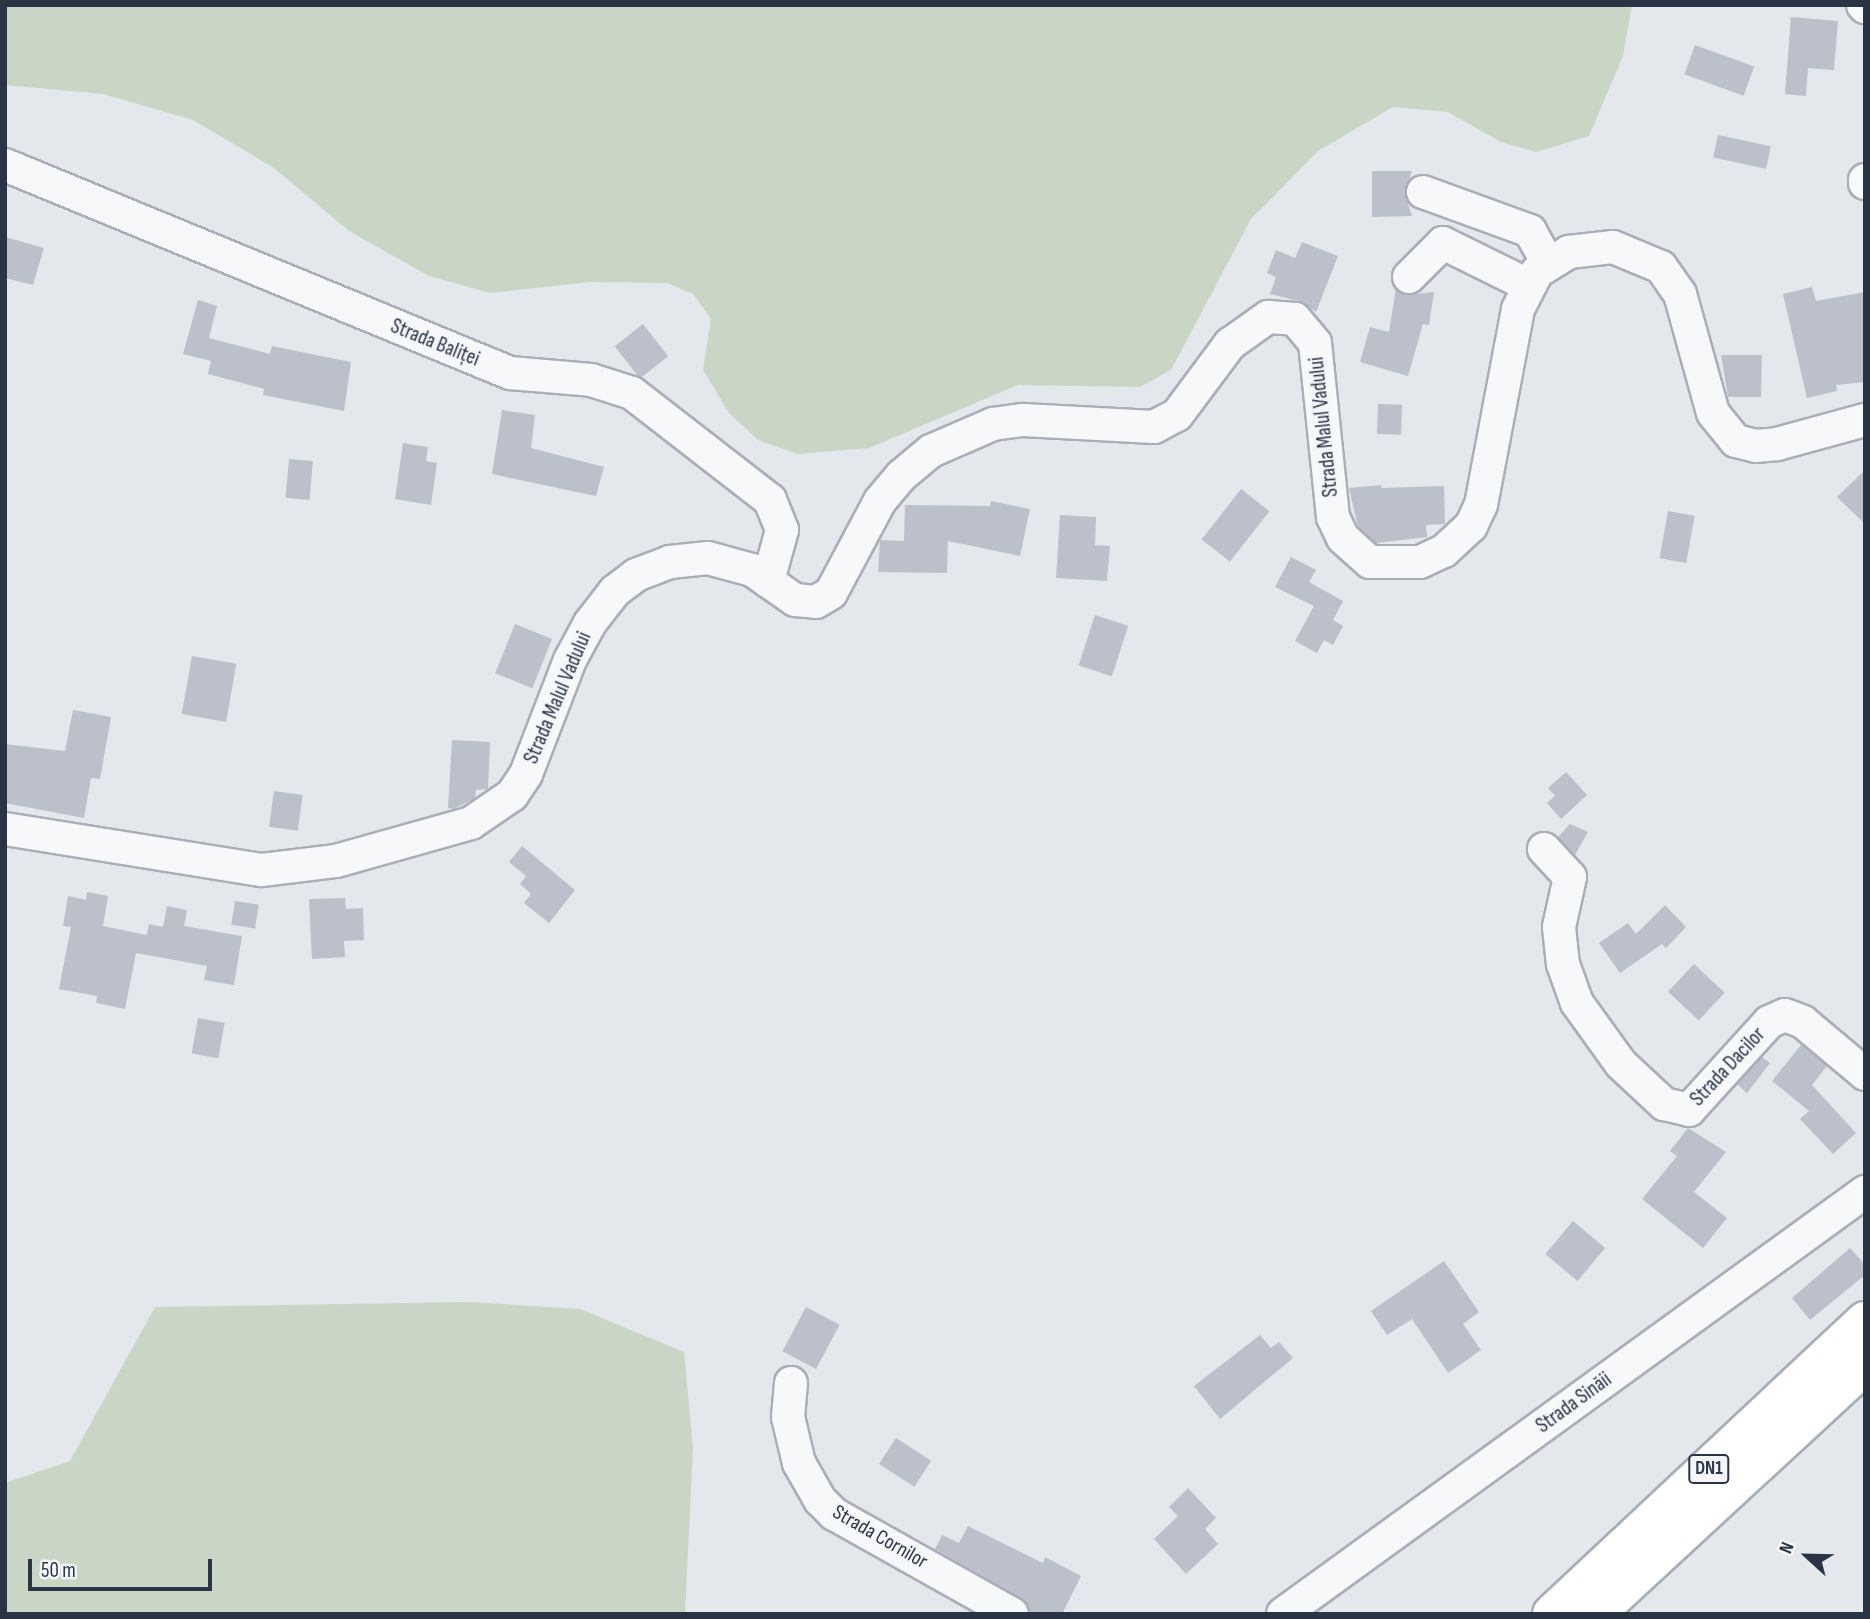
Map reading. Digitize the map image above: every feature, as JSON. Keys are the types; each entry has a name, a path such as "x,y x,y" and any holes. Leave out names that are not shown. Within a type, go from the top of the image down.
{"highway":[{"name":"DN1","path":"1552,1614 1865,1321"},
{"name":"DN1","path":"1595,1614 1865,1365"}],"street":[{"name":"Strada Baliței","path":"5,165 510,373 591,380 632,393 770,500 782,530 768,581"},
{"path":"1423,192 1530,231 1538,274"},
{"path":"1409,277 1443,243 1538,274 1590,246 1613,247 1661,267 1679,293 1713,413 1737,441 1756,446 1777,444 1865,420"},
{"name":"Strada Malul Vadului","path":"5,830 262,870 336,861 471,823 512,795 526,775 570,660 614,591 636,575 670,562 708,558 730,562 806,603 831,593 880,502 901,476 930,451 962,435 1023,421 1132,429 1168,422 1243,331 1268,317 1283,316 1305,327 1315,342 1333,517 1343,538 1370,562 1420,562 1458,541 1481,505 1518,309 1538,274"},
{"name":"Strada Dacilor","path":"1544,849 1570,877 1559,927 1563,964 1577,1003 1620,1064 1664,1104 1689,1110 1769,1023 1785,1015 1803,1022 1865,1074"},
{"name":"Strada Sinăii","path":"1283,1614 1865,1192"},
{"name":"Strada Cornilor","path":"791,1383 788,1417 799,1463 820,1500 834,1514 1012,1614"}],"green space":[{"path":"5,5 1632,5 1623,56 1589,136 1536,152 1501,142 1448,112 1393,107 1318,151 1251,219 1171,370 1140,387 1018,385 869,448 798,454 758,440 729,413 703,370 711,319 693,294 667,283 589,282 490,293 429,276 349,231 274,168 193,120 103,94 5,85"},
{"path":"469,1302 580,1309 684,1352 693,1448 685,1614 5,1614 5,1483 70,1461 155,1307"}],"building":[{"path":"1791,17 1838,21 1834,70 1808,68 1806,96 1785,94"},
{"path":"1695,45 1754,67 1744,96 1684,74"},
{"path":"1718,135 1771,146 1766,169 1713,157"},
{"path":"1372,171 1412,171 1405,194 1412,216 1372,217"},
{"path":"5,237 44,248 33,285 5,278"},
{"path":"1302,242 1338,256 1316,312 1303,302 1270,294 1276,277 1267,273 1276,250 1295,258"},
{"path":"1812,287 1816,301 1865,292 1865,382 1836,385 1837,391 1807,398 1783,294"},
{"path":"1396,289 1405,295 1434,292 1429,325 1423,324 1408,376 1360,362 1370,327 1389,332"},
{"path":"198,300 217,306 209,338 270,354 272,346 351,362 344,411 263,395 264,389 208,374 211,361 183,354"},
{"path":"643,324 668,356 640,378 615,346"},
{"path":"1721,355 1762,355 1761,397 1728,397"},
{"path":"1378,404 1402,405 1401,435 1377,434"},
{"path":"502,410 535,415 531,448 604,467 596,496 492,474"},
{"path":"403,443 428,447 426,461 437,463 431,505 395,499"},
{"path":"289,459 313,461 310,500 286,498"},
{"path":"1865,470 1865,524 1837,497"},
{"path":"1381,485 1382,488 1444,486 1445,524 1426,525 1427,537 1376,543 1358,527 1349,488"},
{"path":"1241,489 1269,511 1230,562 1202,539"},
{"path":"991,501 1030,509 1020,556 948,541 947,573 878,572 880,540 904,541 905,505 990,506"},
{"path":"1668,511 1695,516 1686,563 1660,558"},
{"path":"1060,515 1096,517 1095,545 1110,546 1107,581 1056,578"},
{"path":"1291,557 1316,570 1309,582 1343,601 1333,620 1343,626 1333,645 1324,640 1317,653 1295,641 1314,606 1275,587"},
{"path":"1095,615 1128,626 1112,676 1079,665"},
{"path":"515,624 552,639 532,688 495,673"},
{"path":"192,656 236,664 226,722 182,714"},
{"path":"73,710 111,717 100,779 91,778 84,818 5,803 5,744 65,751"},
{"path":"452,740 490,742 488,789 476,790 475,798 454,809 448,808"},
{"path":"1566,772 1587,795 1561,819 1547,803 1555,796 1548,788"},
{"path":"274,791 303,795 298,831 269,827"},
{"path":"1570,824 1588,832 1575,855 1558,837"},
{"path":"522,846 575,890 549,923 524,903 531,894 520,884 526,876 509,862"},
{"path":"87,892 108,896 103,926 147,935 149,924 163,927 167,906 187,910 184,926 242,936 234,985 204,980 207,966 136,953 125,1009 96,1003 97,996 59,989 71,927 63,926 68,896 86,900"},
{"path":"345,898 346,909 363,908 364,940 344,941 345,957 312,959 309,899"},
{"path":"235,901 259,905 255,928 231,925"},
{"path":"1665,905 1686,927 1666,948 1662,944 1620,973 1599,943 1628,923 1636,934"},
{"path":"1694,964 1725,993 1699,1020 1668,992"},
{"path":"198,1018 225,1023 218,1058 192,1053"},
{"path":"1801,1045 1827,1066 1812,1085 1856,1133 1833,1154 1800,1119 1809,1111 1772,1081"},
{"path":"1762,1057 1770,1063 1747,1093 1737,1084"},
{"path":"1688,1128 1726,1152 1694,1192 1727,1218 1703,1248 1642,1199 1677,1156 1670,1151"},
{"path":"1573,1221 1605,1248 1578,1281 1545,1254"},
{"path":"1850,1248 1865,1265 1865,1275 1810,1320 1792,1298"},
{"path":"1444,1261 1479,1312 1463,1324 1481,1350 1448,1373 1412,1319 1387,1335 1371,1311"},
{"path":"806,1307 840,1325 816,1369 783,1351"},
{"path":"1260,1335 1271,1348 1279,1342 1293,1358 1220,1419 1194,1386"},
{"path":"896,1438 931,1461 914,1487 879,1464"},
{"path":"1188,1488 1216,1518 1205,1529 1218,1544 1186,1574 1154,1539 1178,1516 1169,1507"},
{"path":"968,1526 1043,1563 1045,1557 1081,1576 1062,1614 1030,1614 1021,1598 935,1549 942,1535 959,1543"}]}
